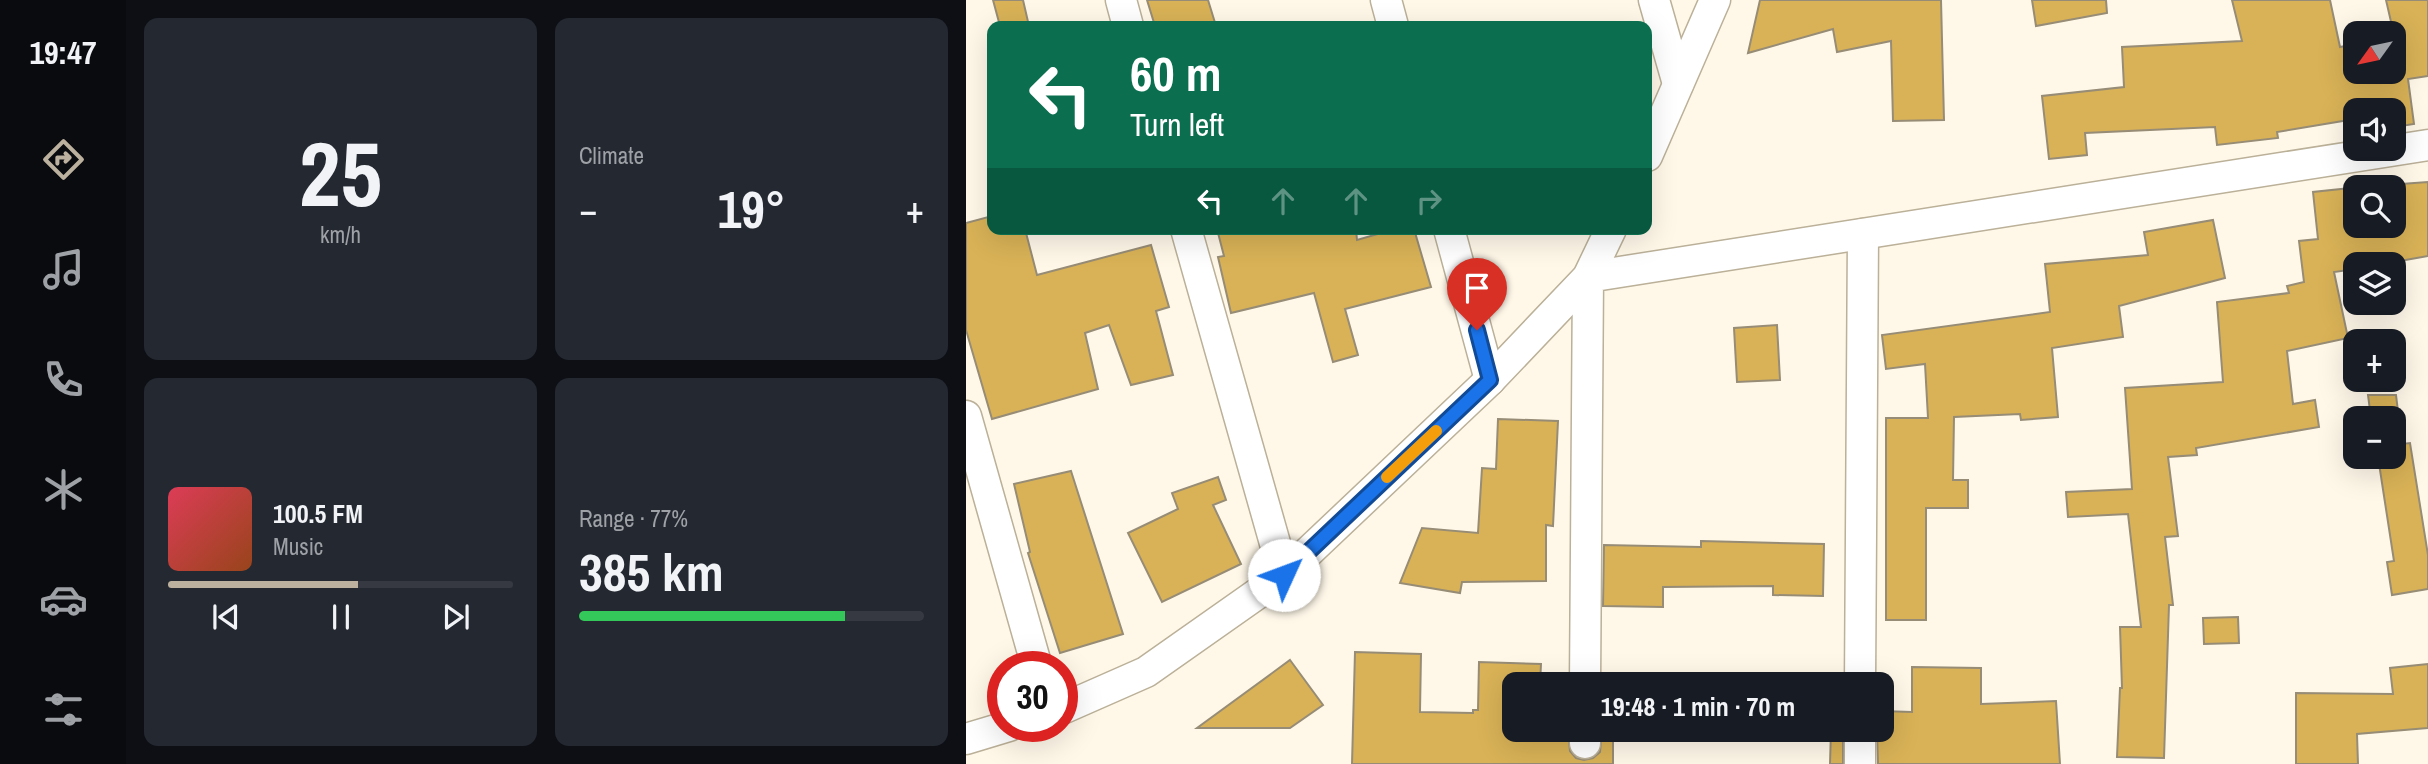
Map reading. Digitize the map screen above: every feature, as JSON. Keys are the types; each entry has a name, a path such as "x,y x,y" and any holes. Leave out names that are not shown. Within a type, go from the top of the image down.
{"street":[{"path":"1121,0 1127,21"},
{"path":"1386,0 1392,21"},
{"path":"1654,0 1678,84"},
{"path":"1652,144 1715,0"},
{"path":"1588,277 2428,145"},
{"path":"1860,672 1863,234"},
{"path":"1188,235 1284,575"},
{"path":"1451,235 1490,380"},
{"path":"1078,702 1146,672 1284,575 1490,380 1588,277 1608,235"},
{"path":"1585,672 1588,277"},
{"path":"966,416 1032,651"},
{"path":"966,739 987,733"},
{"path":"1860,742 1860,764"}],"building":[{"path":"993,0 1023,0 1028,21 999,21"},
{"path":"1147,0 1208,0 1214,21 1153,21"},
{"path":"1760,0 1941,0 1944,120 1893,121 1891,41 1837,52 1833,29 1748,53"},
{"path":"2032,0 2106,0 2107,13 2036,26"},
{"path":"2232,0 2330,0 2340,47 2343,46 2343,84 2406,84 2406,21 2391,21 2386,0 2428,0 2428,76 2408,79 2414,124 2406,125 2406,98 2343,98 2343,121 2277,132 2278,138 2217,145 2215,127 2085,133 2087,155 2049,159 2042,96 2124,87 2122,47 2242,41"},
{"path":"2428,182 2428,256 2406,260 2406,252 2343,252 2343,271 2334,272 2346,329 2343,329 2343,339 2287,351 2293,404 2315,400 2319,427 2196,448 2197,455 2168,457 2178,536 2165,537 2173,605 2169,605 2164,758 2117,757 2122,688 2120,627 2141,627 2128,514 2068,517 2066,492 2132,489 2125,388 2223,382 2217,302 2289,293 2287,286 2304,282 2299,241 2318,239 2313,192 2343,189 2343,238 2406,238 2406,184"},
{"path":"987,217 987,235 1027,235 1037,275 1151,245 1169,307 1156,311 1173,375 1131,385 1109,325 1085,333 1098,389 992,419 966,330 966,223"},
{"path":"2213,220 2225,278 2119,306 2123,337 2052,348 2058,417 2021,420 2020,414 1954,417 1953,480 1968,480 1968,508 1926,508 1926,620 1886,620 1886,418 1928,418 1925,364 1886,369 1882,335 2050,312 2045,264 2148,255 2144,232"},
{"path":"1219,235 1357,235 1357,240 1374,235 1416,235 1431,287 1345,309 1358,355 1333,362 1314,293 1231,313 1218,257 1224,256"},
{"path":"1777,325 1780,380 1737,382 1734,328"},
{"path":"2368,395 2396,395 2397,406 2369,406"},
{"path":"1498,419 1558,421 1553,526 1546,525 1546,581 1462,582 1460,593 1400,583 1422,528 1478,533 1482,468 1496,469"},
{"path":"2410,443 2428,555 2428,589 2392,595 2387,562 2394,561 2380,469 2406,469 2406,444"},
{"path":"1071,471 1123,634 1059,651 1028,553 1030,552 1014,484"},
{"path":"1218,477 1226,500 1213,505 1241,564 1162,602 1128,533 1178,509 1172,493"},
{"path":"1701,541 1824,544 1823,596 1773,595 1773,586 1663,587 1663,607 1603,606 1604,545 1701,547"},
{"path":"2238,617 2239,643 2204,644 2203,618"},
{"path":"1355,652 1421,654 1420,712 1473,713 1473,710 1478,710 1479,662 1541,664 1541,672 1502,672 1502,742 1569,742 1570,751 1576,758 1584,760 1593,758 1600,752 1601,742 1613,742 1613,764 1352,764"},
{"path":"1290,660 1323,705 1290,728 1197,728"},
{"path":"2428,664 2428,728 2357,734 2358,764 2296,764 2296,693 2393,694 2390,668"},
{"path":"1912,667 1981,668 1981,704 2056,701 2060,764 1878,764 1877,742 1894,742 1894,711 1912,712"},
{"path":"1831,742 1843,742 1843,764 1830,764"}],"slow traffic":[{"path":"1387,477 1436,431"}],"route":[{"path":"1284,575 1490,380 1477,330"}]}
